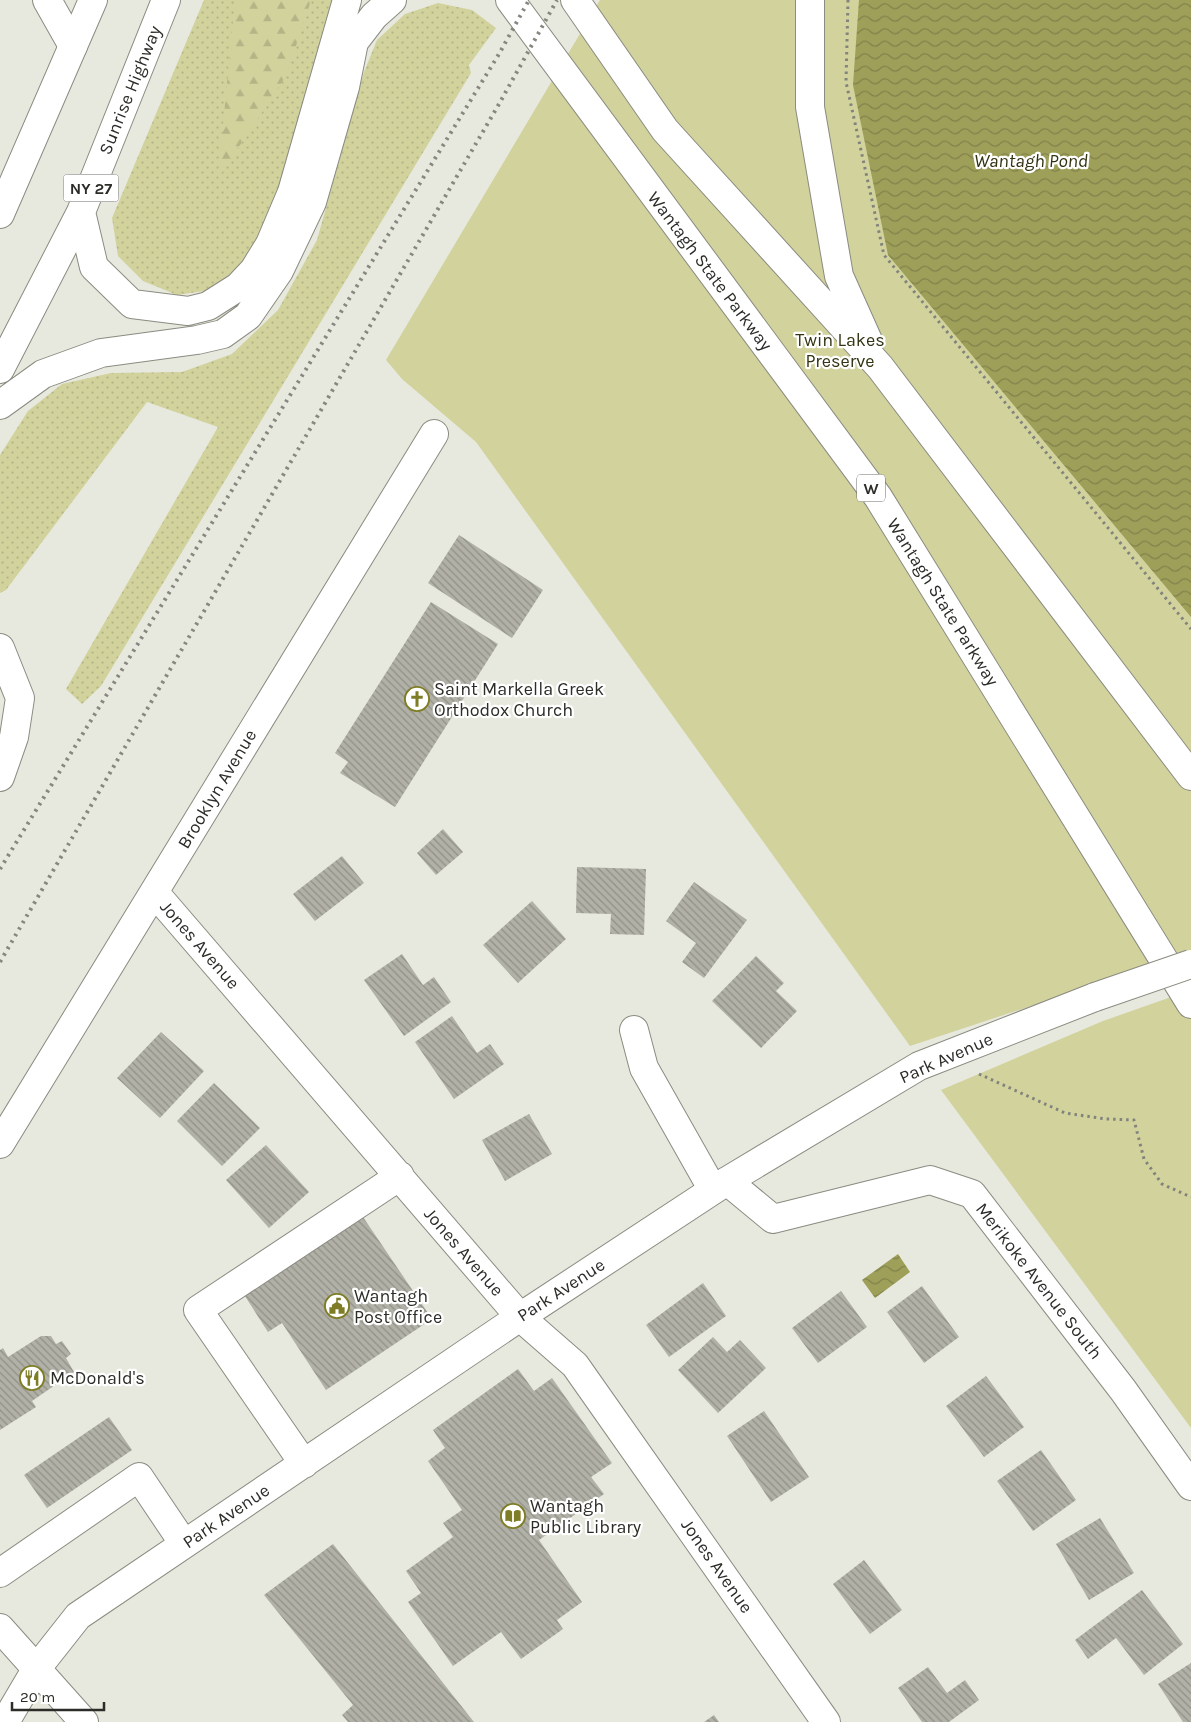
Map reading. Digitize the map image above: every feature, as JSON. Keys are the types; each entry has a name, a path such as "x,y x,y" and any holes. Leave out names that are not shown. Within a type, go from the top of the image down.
{"main road":[{"path":"47,0 73,46"},
{"path":"0,214 93,0"},
{"name":"Sunrise Highway","path":"0,368 81,212 166,0"},
{"path":"81,212 94,267 132,304 188,310 208,306 238,288 254,270 270,244 292,192 347,0"},
{"path":"0,405 43,374 101,353 197,340 224,334 248,316 279,271 312,202 345,87 354,42 374,16 392,0"},
{"path":"575,0 665,130 880,367 1191,776"},
{"path":"810,0 810,107 839,276 880,367"},
{"name":"Wantagh State Parkway","path":"507,3 878,497 1191,1004"},
{"name":"Brooklyn Avenue","path":"0,1144 434,434"},
{"path":"0,648 20,698 14,737 0,777"},
{"name":"Jones Avenue","path":"154,892 520,1317 576,1365 826,1722"},
{"name":"Park Avenue","path":"4,1722 37,1668 78,1616 520,1317 720,1186 919,1066 1094,997 1191,964"},
{"path":"634,1030 644,1068 720,1186"},
{"path":"304,1464 198,1310 400,1176"},
{"name":"Merikoke Avenue South","path":"720,1186 773,1219 930,1180 972,1194 1123,1390 1191,1486"},
{"path":"0,1573 139,1477 184,1544"},
{"path":"0,1628 84,1722"}],"path":[{"path":"848,0 846,82 884,255 1191,629"},
{"path":"942,1057 1065,1113 1106,1119 1134,1120 1144,1159 1162,1184 1191,1197"}],"green space":[{"path":"204,0 336,0 291,173 256,253 218,289 177,295 143,281 118,256 112,218"},
{"path":"235,0 311,0 286,76 218,178"},
{"name":"Twin Lakes Preserve","path":"600,0 1191,0 1191,953 910,1046 476,442 402,379 386,360"},
{"path":"438,3 472,10 496,28 469,65 471,73 101,686 82,704 66,689 218,427 147,402 6,590 0,593 0,455 28,411 62,384 111,373 182,372 232,354 278,310 317,240 364,72 377,40 405,14"},
{"path":"1191,990 1191,1428 941,1090 1103,1021"}],"water":[{"name":"Wantagh Pond","path":"859,0 1191,0 1191,617 888,255 853,85"},
{"path":"898,1254 910,1272 875,1298 862,1280"}],"building":[{"path":"459,535 543,590 512,638 428,583"},
{"name":"Saint Markella Greek Orthodox Church","path":"431,602 498,644 395,807 340,773 348,762 335,753"},
{"path":"443,829 463,852 436,875 417,853"},
{"path":"342,856 364,883 315,921 293,894"},
{"path":"577,867 646,869 644,935 610,934 611,914 576,913"},
{"path":"694,882 747,920 704,978 682,962 696,943 666,921"},
{"path":"532,901 566,939 518,983 483,945"},
{"path":"402,954 423,985 434,977 451,1002 404,1036 364,980"},
{"path":"756,956 784,983 776,991 797,1011 761,1048 712,1001"},
{"path":"452,1016 477,1053 490,1044 504,1064 454,1099 415,1042"},
{"path":"161,1032 204,1071 160,1118 117,1078"},
{"path":"214,1083 260,1128 222,1166 177,1121"},
{"path":"529,1114 552,1154 505,1181 482,1140"},
{"path":"266,1145 309,1192 269,1228 226,1180"},
{"name":"Wantagh Post Office","path":"361,1214 432,1319 326,1390 282,1323 268,1332 243,1293"},
{"path":"703,1283 726,1316 669,1357 646,1325"},
{"path":"922,1286 959,1337 924,1363 887,1312"},
{"path":"841,1291 867,1327 818,1363 792,1328"},
{"name":"McDonald's","path":"41,1336 51,1336 56,1344 62,1341 71,1354 66,1358 74,1372 32,1401 36,1407 0,1430 0,1350 3,1348 8,1357"},
{"path":"713,1337 727,1352 740,1340 766,1368 718,1413 678,1370"},
{"name":"Wantagh Public Library","path":"518,1369 534,1391 552,1378 612,1463 591,1477 604,1494 539,1540 582,1602 557,1620 563,1629 521,1659 501,1632 453,1666 408,1602 421,1593 406,1571 453,1537 443,1523 462,1510 428,1461 445,1448 433,1430"},
{"path":"986,1376 1024,1427 984,1457 946,1406"},
{"path":"764,1411 809,1477 771,1502 727,1436"},
{"path":"109,1417 132,1450 47,1508 24,1475"},
{"path":"1041,1450 1076,1500 1033,1531 997,1481"},
{"path":"1100,1518 1134,1573 1089,1600 1056,1544"},
{"path":"333,1544 474,1722 348,1722 342,1715 353,1705 264,1595"},
{"path":"864,1560 902,1610 870,1634 833,1584"},
{"path":"1142,1590 1183,1644 1144,1675 1116,1638 1088,1659 1075,1640"},
{"path":"1191,1663 1191,1722 1183,1722 1158,1684"},
{"path":"928,1667 947,1693 965,1680 979,1700 949,1722 922,1722 898,1688"},
{"path":"714,1715 719,1722 704,1722"}],"railway":[{"path":"0,869 499,54 529,0"},
{"path":"0,962 499,104 557,0"}],"place":[{"name":"Saint Markella Greek Orthodox Church","path":"417,699"},
{"name":"Wantagh Post Office","path":"337,1306"},
{"name":"McDonald's","path":"32,1378"},
{"name":"Wantagh Public Library","path":"513,1516"}]}
